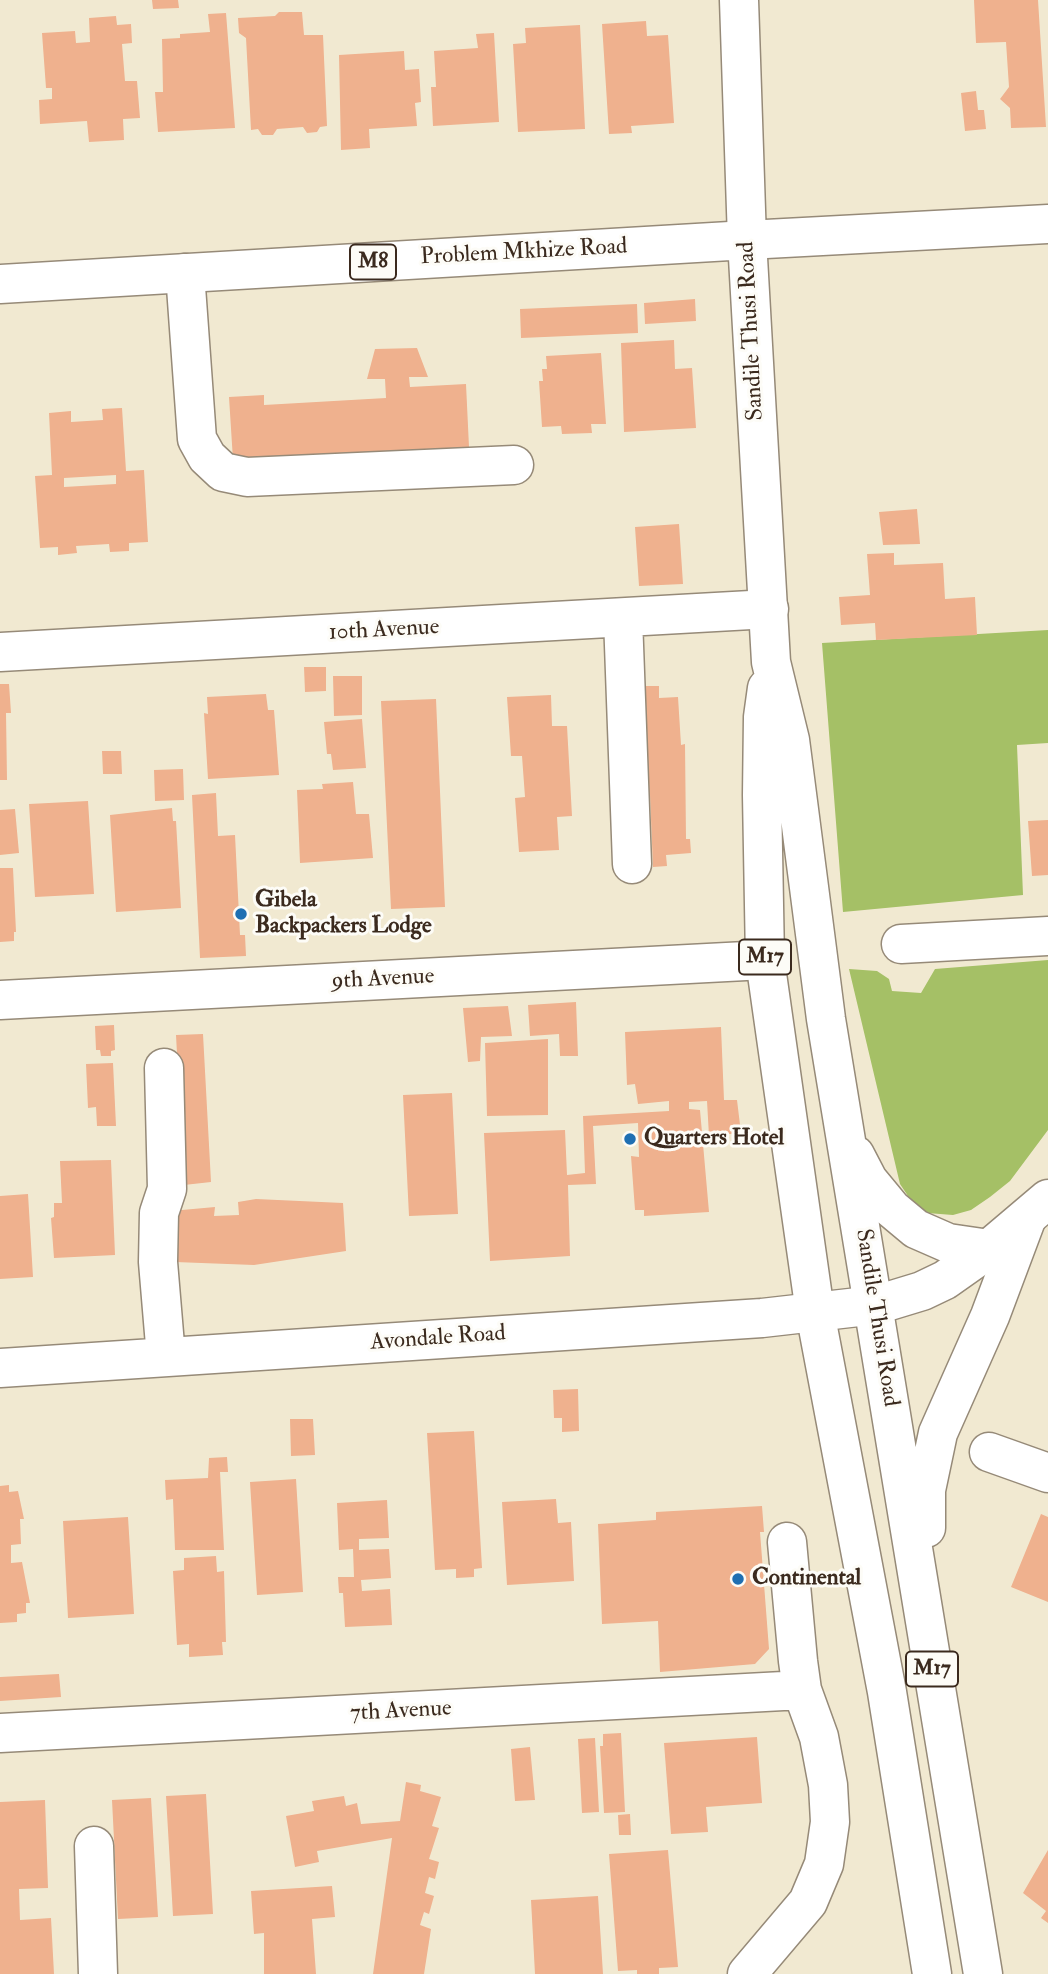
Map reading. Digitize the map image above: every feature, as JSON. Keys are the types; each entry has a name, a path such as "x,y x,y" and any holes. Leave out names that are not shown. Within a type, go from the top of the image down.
{"main road":[{"name":"Sandile Thusi Road","path":"739,0 747,240 771,662 763,717 765,960 815,1312 887,1692 932,1974"},
{"name":"Problem Mkhize Road","path":"0,284 1048,224"},
{"path":"185,273 197,439 207,457 223,472 247,477 514,465"},
{"name":"10th Avenue","path":"0,652 769,609"},
{"path":"624,618 632,864"},
{"name":"Sandile Thusi Road","path":"771,662 790,740 826,1018 876,1305 925,1626 984,1974"},
{"path":"901,944 1048,936"},
{"name":"9th Avenue","path":"0,1000 765,960"},
{"path":"164,1068 167,1189 159,1213 158,1262 166,1357"},
{"path":"846,1138 868,1180 892,1209 916,1229 948,1243 989,1249"},
{"path":"925,1626 926,1490 939,1433 1037,1209"},
{"name":"Avondale Road","path":"0,1368 748,1319 876,1305 922,1291 989,1249 1037,1209"},
{"path":"989,1452 1048,1473"},
{"path":"747,1974 808,1902 824,1864 830,1822 828,1785 819,1737 802,1690 788,1542"},
{"name":"7th Avenue","path":"0,1733 802,1690"},
{"path":"94,1846 98,1974"}],"green space":[{"path":"1048,630 1048,743 1017,745 1023,895 843,912 822,643"},
{"path":"1048,960 1048,1130 1010,1181 990,1197 971,1210 953,1215 927,1213 912,1202 900,1184 849,969 877,971 889,979 892,991 921,993 935,969"}],"building":[{"path":"152,0 178,0 179,8 153,9"},
{"path":"974,0 1038,0 1046,127 1011,128 1010,108 1000,99 1009,87 1006,42 976,43"},
{"path":"279,12 302,12 304,35 323,35 327,126 320,127 317,132 307,133 303,127 277,129 273,135 262,135 258,129 251,130 246,38 239,33 238,18 275,16"},
{"path":"226,13 235,128 158,132 155,92 163,92 162,39 180,38 180,34 210,32 208,14"},
{"path":"116,16 117,25 131,24 132,43 122,44 125,81 137,81 140,118 123,119 124,140 89,142 87,121 40,124 39,100 52,99 52,88 46,88 42,33 75,31 76,43 90,42 89,18"},
{"path":"646,21 647,36 668,35 674,123 631,126 632,133 609,134 602,24"},
{"path":"580,25 585,129 518,132 513,44 526,43 525,28"},
{"path":"494,33 499,122 433,126 431,87 436,87 434,51 478,48 476,34"},
{"path":"404,51 405,70 419,69 421,102 415,103 417,126 369,129 370,148 341,150 339,55"},
{"path":"976,91 978,110 984,110 986,129 965,131 961,93"},
{"path":"695,299 696,321 645,324 644,303"},
{"path":"637,304 638,333 521,338 520,309"},
{"path":"674,340 675,369 692,368 696,428 624,432 621,343"},
{"path":"417,348 428,377 409,377 410,387 466,384 469,447 233,460 229,397 264,395 264,405 386,398 385,379 367,379 375,349"},
{"path":"601,353 606,424 591,424 592,433 562,434 561,426 542,427 539,381 543,381 542,369 547,369 546,356"},
{"path":"122,408 126,471 144,470 148,542 129,543 129,551 110,552 109,544 76,546 77,553 58,555 58,547 40,548 35,476 52,475 49,413 71,411 71,422 103,420 102,409","holes":["116,475 116,484 64,487 64,478"]},
{"path":"917,509 920,544 883,545 879,512"},
{"path":"679,524 683,584 639,586 635,527"},
{"path":"894,553 894,565 943,563 945,599 975,597 977,635 876,640 875,623 841,625 839,597 870,595 867,554"},
{"path":"304,667 326,667 326,691 305,692"},
{"path":"333,676 362,676 362,715 334,716"},
{"path":"0,684 9,684 11,713 6,713 7,780 0,780"},
{"path":"645,686 659,686 659,698 678,697 681,745 685,744 686,839 690,839 691,853 666,855 667,866 653,867 650,795 645,795 632,698 646,698"},
{"path":"266,694 268,710 274,710 279,775 208,779 204,713 208,714 207,697"},
{"path":"551,695 552,726 567,726 572,816 557,817 559,850 519,852 515,798 525,797 522,756 511,756 507,697"},
{"path":"436,699 445,907 391,909 381,701"},
{"path":"362,719 366,768 333,770 331,754 327,754 324,722"},
{"path":"102,751 121,751 122,774 103,774"},
{"path":"183,769 184,800 155,801 154,770"},
{"path":"353,782 356,814 369,814 373,858 300,863 297,790 323,789 322,784"},
{"path":"216,793 218,836 235,835 240,935 245,935 246,956 200,958 192,795"},
{"path":"88,801 94,894 35,897 29,804"},
{"path":"172,808 173,821 176,821 181,908 116,912 110,815"},
{"path":"15,809 19,853 0,855 0,810"},
{"path":"1048,820 1048,875 1032,876 1028,821"},
{"path":"0,868 13,868 16,932 14,941 0,942"},
{"path":"576,1002 578,1056 560,1056 559,1034 530,1036 528,1005"},
{"path":"508,1006 512,1036 481,1037 480,1061 468,1062 463,1008"},
{"path":"114,1025 115,1050 111,1051 111,1056 101,1056 100,1050 96,1050 95,1026"},
{"path":"721,1027 724,1100 737,1100 741,1133 709,1136 707,1101 689,1102 689,1109 700,1110 709,1212 644,1216 644,1210 635,1210 631,1156 639,1157 638,1123 593,1126 596,1184 568,1185 570,1256 490,1261 484,1133 565,1130 567,1175 585,1173 583,1116 669,1111 669,1101 638,1104 635,1084 627,1085 625,1032"},
{"path":"203,1034 211,1182 184,1185 176,1035"},
{"path":"548,1039 548,1115 487,1116 485,1043"},
{"path":"113,1063 116,1126 97,1126 96,1107 88,1108 86,1064"},
{"path":"452,1093 458,1214 409,1216 403,1095"},
{"path":"111,1160 115,1255 54,1258 51,1218 54,1217 54,1203 62,1203 60,1161"},
{"path":"28,1194 33,1277 0,1279 0,1196"},
{"path":"256,1199 343,1203 346,1251 254,1265 175,1262 171,1211 215,1207 214,1216 239,1215 238,1202"},
{"path":"578,1389 579,1431 562,1432 562,1418 554,1418 553,1390"},
{"path":"290,1419 313,1419 315,1455 291,1456"},
{"path":"474,1431 482,1568 474,1569 474,1577 456,1578 456,1569 435,1570 427,1433"},
{"path":"227,1457 228,1472 220,1472 224,1550 175,1550 173,1499 166,1500 165,1480 208,1478 209,1458"},
{"path":"296,1479 303,1592 257,1595 250,1482"},
{"path":"9,1485 9,1492 18,1491 24,1519 20,1519 21,1544 11,1545 11,1563 22,1562 30,1603 26,1603 26,1613 17,1614 17,1622 0,1623 0,1486"},
{"path":"556,1499 558,1523 571,1522 574,1581 507,1585 502,1502"},
{"path":"387,1500 389,1538 359,1539 359,1550 389,1549 391,1578 361,1580 362,1591 390,1589 392,1625 345,1627 343,1593 339,1593 338,1577 354,1577 353,1549 339,1550 337,1503"},
{"path":"762,1506 764,1532 760,1532 769,1649 755,1664 660,1672 658,1621 602,1624 598,1524 656,1520 656,1512"},
{"path":"1041,1514 1048,1517 1048,1602 1011,1587"},
{"path":"128,1517 134,1614 68,1618 63,1521"},
{"path":"216,1556 217,1572 224,1571 226,1642 222,1642 223,1655 189,1657 189,1644 177,1645 173,1571 184,1570 184,1558"},
{"path":"59,1674 61,1697 0,1701 0,1677"},
{"path":"621,1733 625,1812 604,1813 600,1746 603,1746 603,1734"},
{"path":"757,1737 762,1803 706,1807 708,1832 671,1834 664,1743"},
{"path":"595,1738 599,1812 582,1813 578,1739"},
{"path":"530,1747 535,1800 515,1801 511,1749"},
{"path":"406,1782 421,1785 420,1791 441,1797 432,1826 439,1828 429,1859 439,1862 435,1879 429,1877 425,1893 434,1896 429,1914 424,1912 420,1925 431,1929 424,1974 373,1974 392,1838 317,1851 319,1862 295,1867 286,1816 314,1811 312,1801 344,1796 346,1806 357,1803 361,1824 400,1821"},
{"path":"206,1794 213,1914 173,1916 166,1796"},
{"path":"151,1798 158,1917 118,1919 112,1800"},
{"path":"45,1800 48,1888 19,1889 20,1920 51,1918 54,1974 0,1974 0,1802"},
{"path":"630,1814 631,1835 619,1835 618,1815"},
{"path":"668,1850 678,1967 659,1968 659,1974 637,1974 637,1970 618,1971 609,1854"},
{"path":"1048,1850 1048,1923 1041,1918 1046,1911 1023,1893"},
{"path":"332,1886 335,1917 312,1919 316,1974 264,1974 264,1933 254,1934 251,1891"},
{"path":"598,1896 603,1974 535,1974 531,1900"}],"place":[{"name":"Gibela Backpackers Lodge","path":"241,914"},
{"name":"Quarters Hotel","path":"630,1139"},
{"name":"Continental","path":"738,1579"}]}
